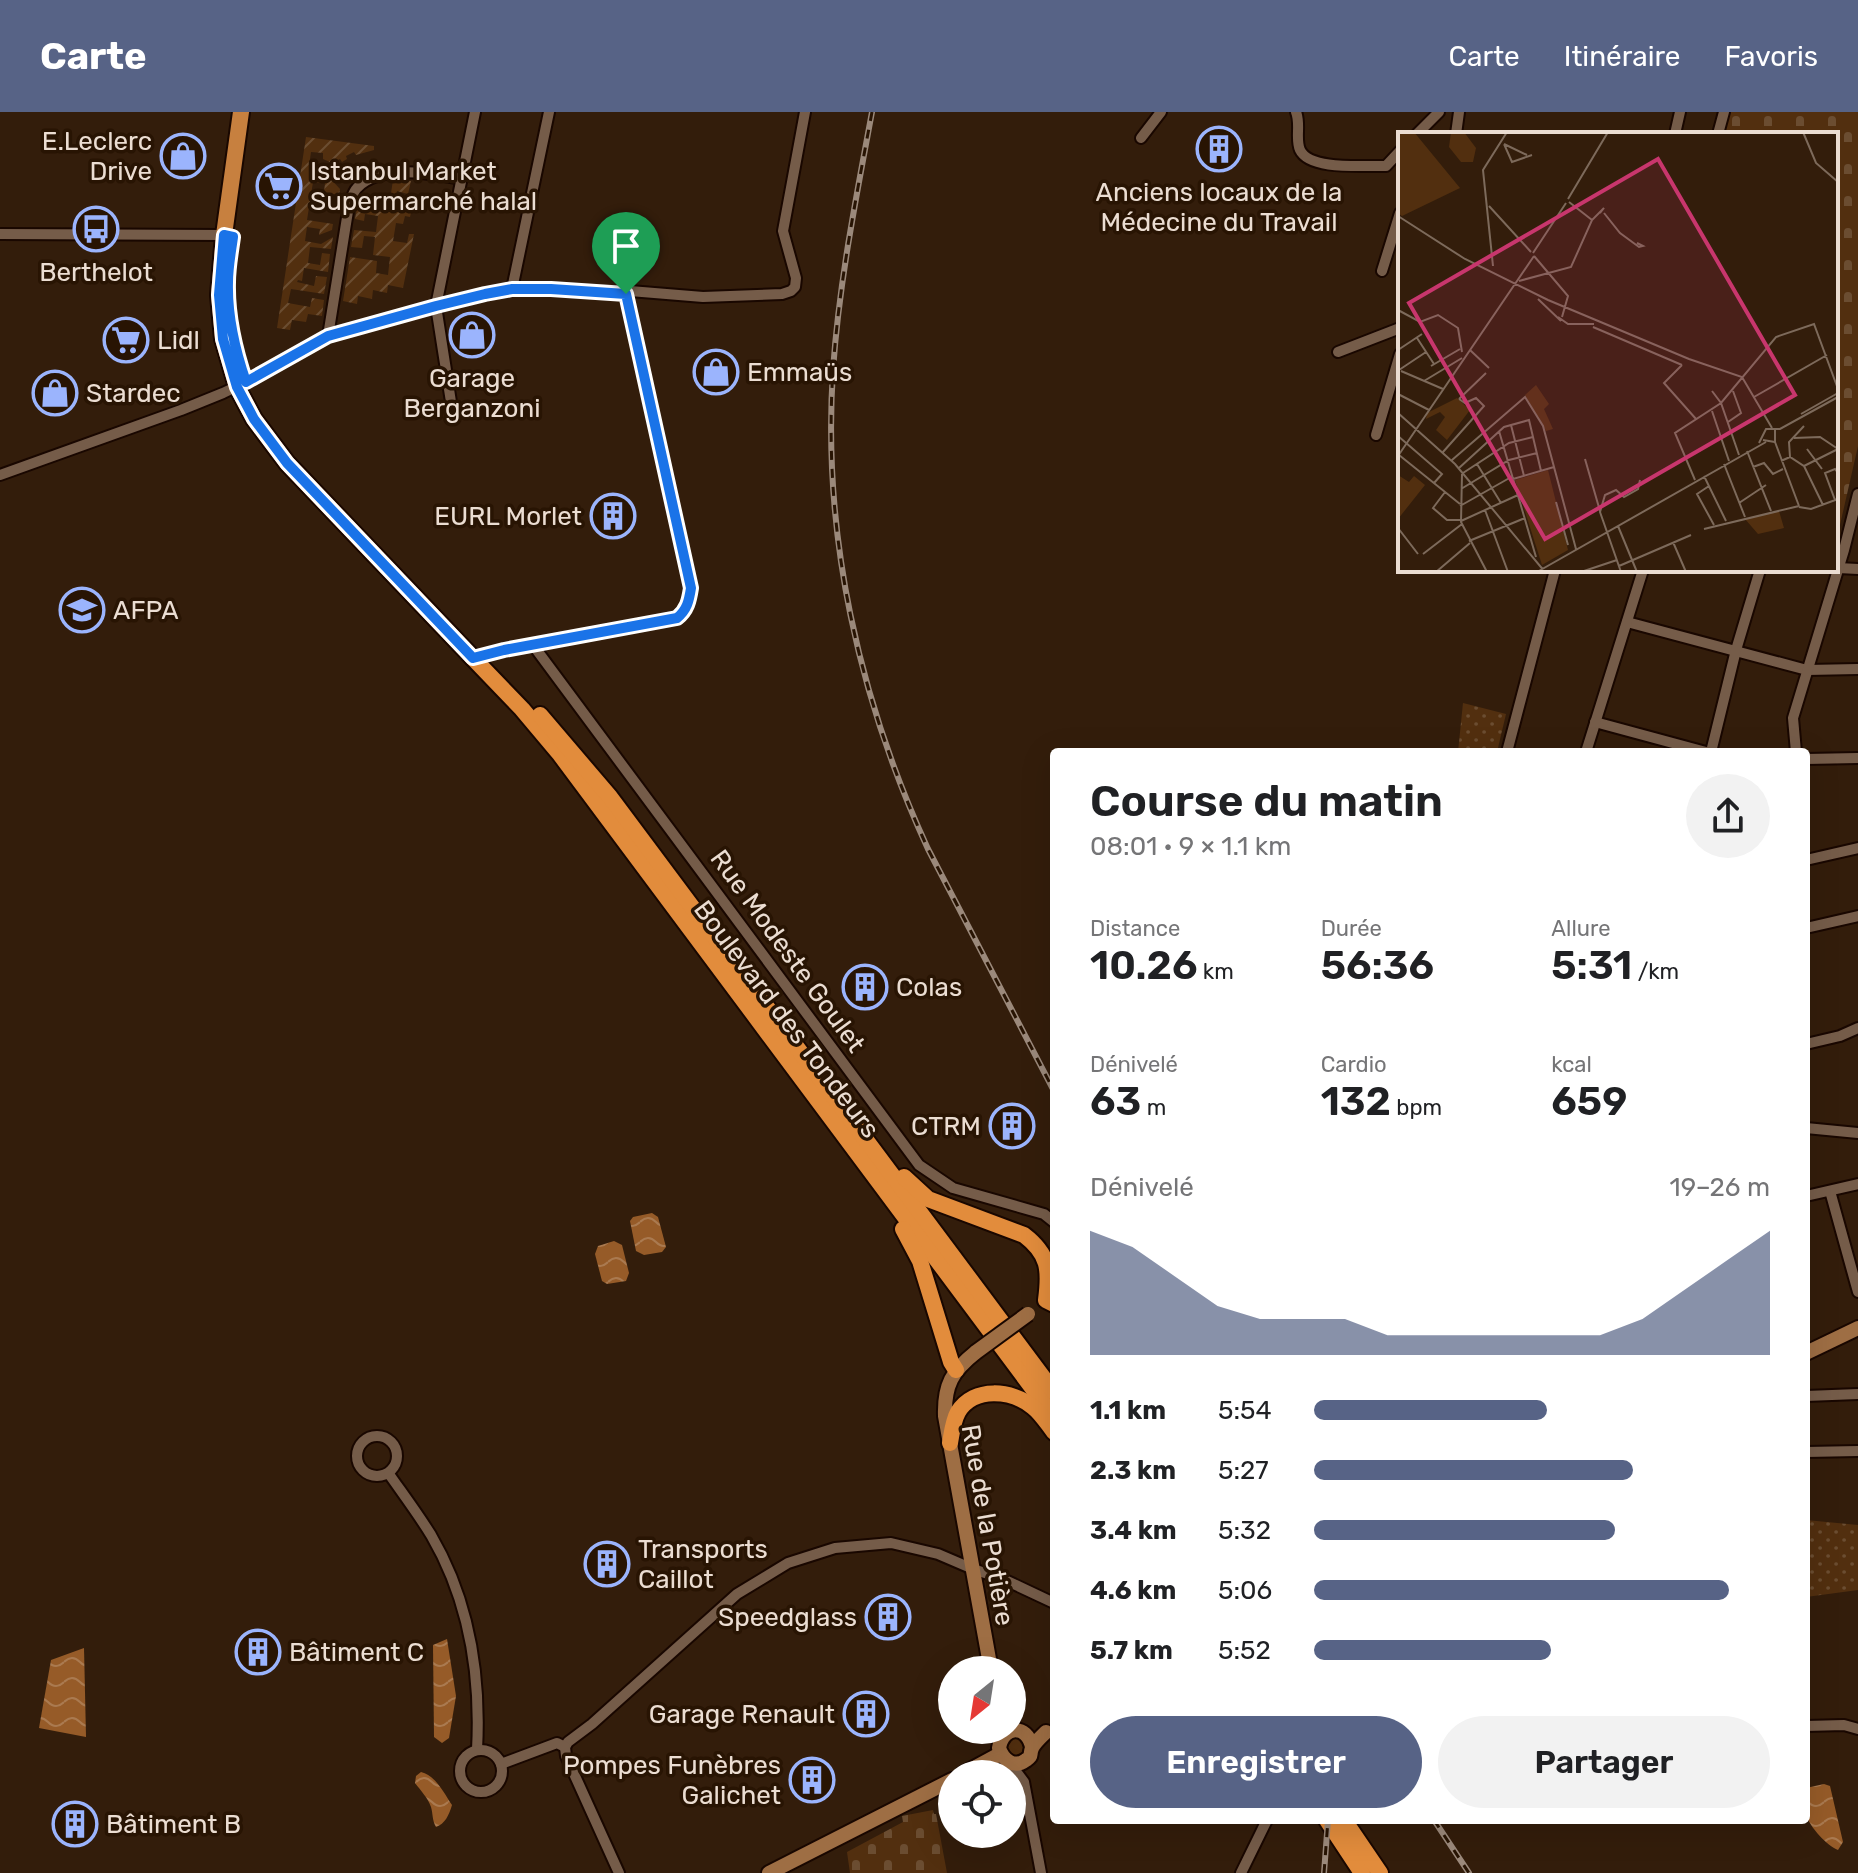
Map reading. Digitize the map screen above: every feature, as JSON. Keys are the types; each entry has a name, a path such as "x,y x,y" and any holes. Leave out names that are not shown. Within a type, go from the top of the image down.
{"highway":[{"name":"Boulevard des Tondeurs","path":"478,656 560,737 593,775 1050,1387"},
{"name":"Boulevard des Tondeurs","path":"478,656 559,753 1050,1412"},
{"path":"743,974 781,1014 894,1165 918,1191 928,1199 1024,1235 1035,1243 1047,1265 1050,1289"},
{"path":"830,1117 848,1150 896,1218 920,1261 956,1370"},
{"path":"950,1443 957,1414 965,1403 980,1395 995,1393 1021,1399 1036,1408 1050,1427"},
{"path":"1330,1824 1362,1873"},
{"path":"1347,1824 1380,1873"}],"main road":[{"path":"241,112 228,236 229,312 241,385 290,451 478,656"},
{"path":"228,236 249,112"},
{"path":"956,1370 976,1352 1050,1300"},
{"path":"1810,1351 1858,1328"},
{"name":"Rue de la Potière","path":"956,1370 944,1399 945,1416 989,1656"},
{"path":"1000,1760 1005,1758 1022,1763 1030,1747 1050,1730"},
{"path":"1026,1741 1030,1747"},
{"path":"999,1744 1005,1758"},
{"path":"769,1873 938,1787"}],"street":[{"path":"451,402 436,306 475,112"},
{"path":"512,289 549,112"},
{"path":"0,475 167,416 241,385 328,336 436,306 512,289 626,294 630,291 703,297 791,291 796,278 783,231 805,112"},
{"path":"1141,138 1161,112"},
{"path":"1296,112 1300,121 1299,148 1306,158 1320,164 1386,166 1398,153"},
{"path":"1419,132 1439,112"},
{"path":"1456,132 1459,112"},
{"path":"1675,132 1680,112"},
{"path":"1719,132 1724,112"},
{"path":"328,336 349,205 356,188 373,177 395,172 462,179"},
{"path":"1382,271 1398,219"},
{"path":"0,234 228,236"},
{"path":"478,656 677,618 688,604 691,588 626,294"},
{"path":"1338,352 1398,329"},
{"path":"1376,435 1398,361"},
{"path":"1858,494 1840,549 1838,568 1858,569"},
{"path":"1508,748 1554,572"},
{"path":"1587,748 1642,572"},
{"path":"1709,748 1759,572"},
{"path":"1796,748 1793,718 1837,572"},
{"path":"1627,622 1807,670 1858,669"},
{"name":"Rue Modeste Goulet","path":"533,645 919,1165 953,1188 1044,1214 1050,1219"},
{"path":"1595,722 1693,748"},
{"path":"1810,759 1858,758"},
{"path":"1810,859 1858,848"},
{"path":"1810,927 1858,916"},
{"path":"1810,1043 1858,1028"},
{"path":"1810,1128 1858,1133"},
{"path":"1810,1195 1858,1184"},
{"path":"1830,1191 1858,1292"},
{"path":"1810,1396 1858,1394"},
{"path":"375,1436 386,1438 394,1445 396,1464 389,1474 379,1477 367,1474 358,1464 357,1453 366,1439 375,1436"},
{"path":"1810,1452 1858,1451"},
{"path":"389,1474 431,1536 453,1581 465,1615 475,1662 479,1712 477,1750"},
{"path":"619,1873 566,1756 565,1747 737,1594 788,1563 835,1548 891,1543 938,1554 1050,1601"},
{"path":"1810,1726 1844,1725 1858,1729"},
{"path":"501,1764 557,1743 565,1747"},
{"path":"1026,1770 1030,1747"},
{"path":"477,1750 487,1750 496,1755 501,1764 499,1782 490,1790 479,1792 468,1787 461,1777 460,1765 466,1755 477,1750"},
{"path":"1026,1793 1041,1873"},
{"path":"1241,1873 1265,1824"}],"green space":[{"path":"1729,112 1858,112 1858,446 1838,534 1838,132 1724,132"},
{"path":"306,137 374,146 374,150 356,155 354,152 342,162 340,159 332,163 323,159 323,153 311,152 309,166 323,168 322,175 327,175 340,189 339,195 324,192 325,183 313,182 307,220 333,224 332,230 319,235 320,229 307,227 305,241 321,244 333,237 331,249 310,247 308,263 320,265 322,253 330,254 328,272 304,268 302,281 297,282 314,286 316,276 327,277 324,294 291,289 288,303 310,307 312,298 324,300 322,316 308,314 306,322 292,320 290,330 277,328"},
{"path":"393,180 411,181 408,194 397,191 394,203 412,208 410,217 405,216 403,224 396,223 393,241 407,243 409,234 414,234 403,288 388,285 387,293 373,290 372,299 358,296 357,304 343,301 350,257 377,261 376,273 388,275 390,257 373,255 375,237 364,236 362,248 351,247 354,230 376,232 378,216 365,214 364,221 355,219 357,208 388,213"},
{"path":"1463,703 1506,714 1498,748 1458,748"},
{"path":"1810,1520 1858,1525 1858,1590 1810,1596"},
{"path":"1005,1744 1026,1744 1024,1754 1018,1758 1007,1756"},
{"path":"933,1810 938,1825 938,1848 942,1848 947,1873 850,1873 847,1852 903,1822 902,1816"}],"water":[{"path":"652,1213 658,1217 666,1247 662,1252 644,1255 636,1251 630,1221 633,1217"},
{"path":"614,1241 622,1245 629,1273 626,1281 607,1284 602,1281 595,1254 598,1246"},
{"path":"447,1639 456,1696 449,1738 442,1743 434,1737 433,1645"},
{"path":"84,1648 86,1737 39,1728 51,1660"},
{"path":"421,1772 435,1781 452,1805 446,1819 436,1827 430,1804 415,1783 416,1776"},
{"path":"1830,1786 1843,1842 1838,1850 1819,1836 1810,1823 1810,1787"}],"railway":[{"path":"872,112 844,273 833,370 831,432 834,493 850,615 882,734 928,849 1050,1083"},
{"path":"1324,1873 1328,1824"},
{"path":"1437,1824 1469,1873"}],"place":[{"name":"Anciens locaux de la Médecine du Travail","path":"1219,149"},
{"name":"E.Leclerc Drive","path":"183,156"},
{"name":"Istanbul Market Supermarché halal","path":"279,186"},
{"name":"Berthelot","path":"96,229"},
{"name":"Garage Berganzoni","path":"472,335"},
{"name":"Lidl","path":"126,340"},
{"name":"Emmaüs","path":"716,372"},
{"name":"Stardec","path":"55,393"},
{"name":"EURL Morlet","path":"613,516"},
{"name":"AFPA","path":"82,610"},
{"name":"Colas","path":"865,987"},
{"name":"CTRM","path":"1012,1126"},
{"name":"Transports Caillot","path":"607,1564"},
{"name":"Speedglass","path":"888,1617"},
{"name":"Bâtiment C","path":"258,1652"},
{"name":"Garage Renault","path":"866,1714"},
{"name":"Pompes Funèbres Galichet","path":"812,1780"},
{"name":"Bâtiment B","path":"75,1824"}],"route":[{"path":"224,235 233,237 228,282 229,312 234,348 246,382 328,336 485,294 512,289 551,289 626,294 691,588 688,604 677,618 473,658 287,463 254,419 233,375 223,339 219,295 224,235"}]}
